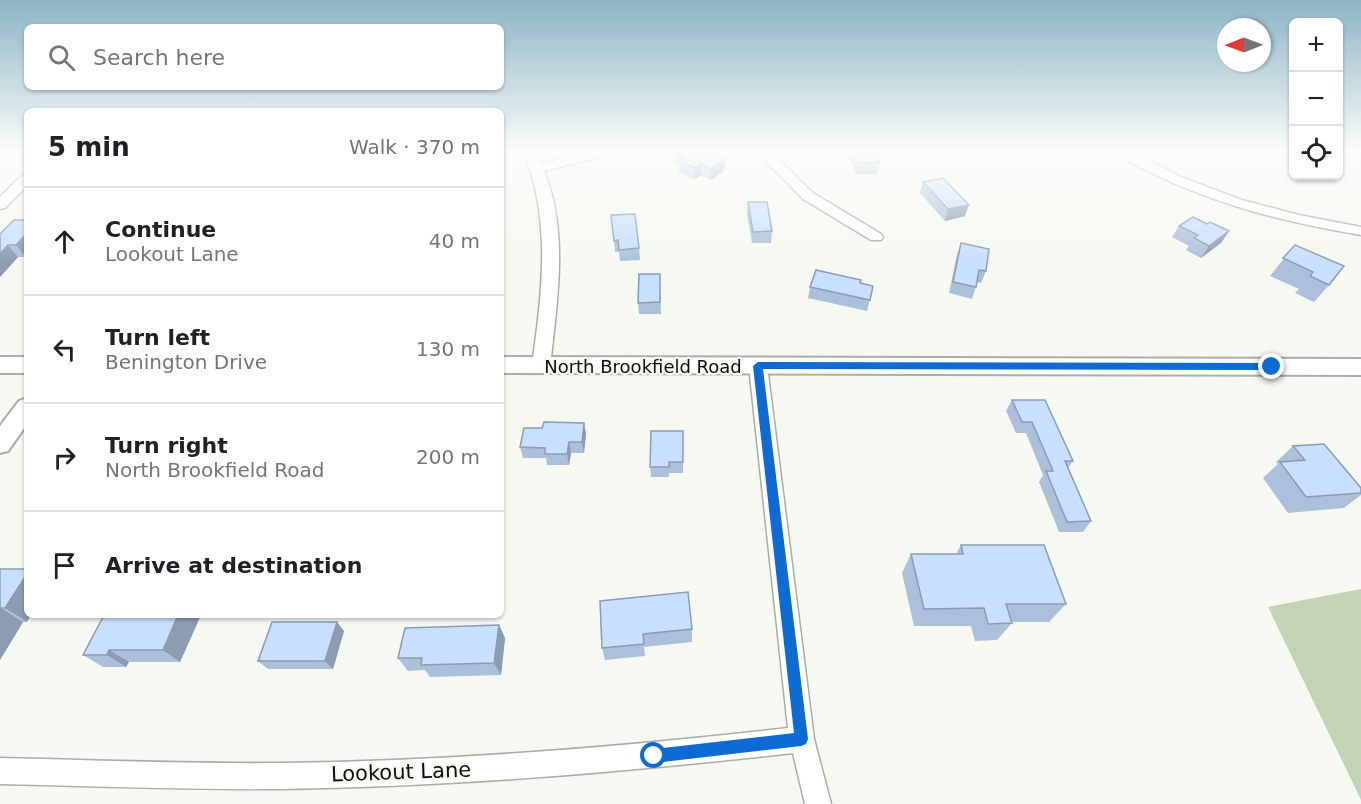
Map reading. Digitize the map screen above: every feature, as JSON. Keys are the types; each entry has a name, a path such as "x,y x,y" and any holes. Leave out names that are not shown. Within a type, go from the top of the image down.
{"street":[{"path":"0,205 16,189"},
{"path":"540,189 548,224 550,269 541,366"},
{"path":"800,189 808,196 876,237"},
{"path":"1201,189 1283,215 1361,231"},
{"path":"0,365 24,365"},
{"name":"North Brookfield Road","path":"504,365 1361,367"},
{"path":"758,366 801,739 819,804"},
{"path":"0,444 24,411"},
{"name":"Lookout Lane","path":"0,771 344,774 496,768 642,757 801,739"}],"green space":[{"path":"1361,589 1361,800 1268,607"}],"building":[{"path":"929,189 953,189 969,205 948,209"},
{"path":"748,202 767,202 772,231 753,232"},
{"path":"635,214 639,248 619,250 618,240 614,241 611,215"},
{"path":"1193,217 1229,231 1209,246 1194,238 1198,235 1179,226"},
{"path":"14,220 24,220 24,236 16,245 8,245 0,254 0,234"},
{"path":"961,243 989,249 986,271 979,270 976,287 953,282"},
{"path":"1295,245 1344,266 1329,285 1310,276 1313,272 1283,258"},
{"path":"816,270 861,280 860,283 873,286 870,300 810,287"},
{"path":"639,274 660,274 660,302 638,303"},
{"path":"1012,400 1045,400 1073,461 1065,461 1091,521 1067,522 1046,471 1053,471 1032,422 1022,422"},
{"path":"544,422 584,423 582,442 569,442 567,454 545,454 545,448 520,447 524,428 542,428"},
{"path":"651,431 683,431 683,462 669,462 669,467 650,467"},
{"path":"1324,444 1361,488 1361,493 1306,497 1280,462 1305,460 1293,446"},
{"path":"961,545 1044,545 1066,604 1006,604 1012,623 988,624 984,608 924,609 911,554 963,554"},
{"path":"0,569 24,569 24,579 5,608 0,610"},
{"path":"688,592 692,629 643,634 644,644 602,648 600,601"},
{"path":"102,618 177,618 163,650 109,650 107,655 83,655"},
{"path":"272,622 337,622 325,661 258,661"},
{"path":"499,625 494,663 421,665 422,658 398,658 405,628"}],"route":[{"path":"654,756 801,739 758,366 1272,367"}]}
